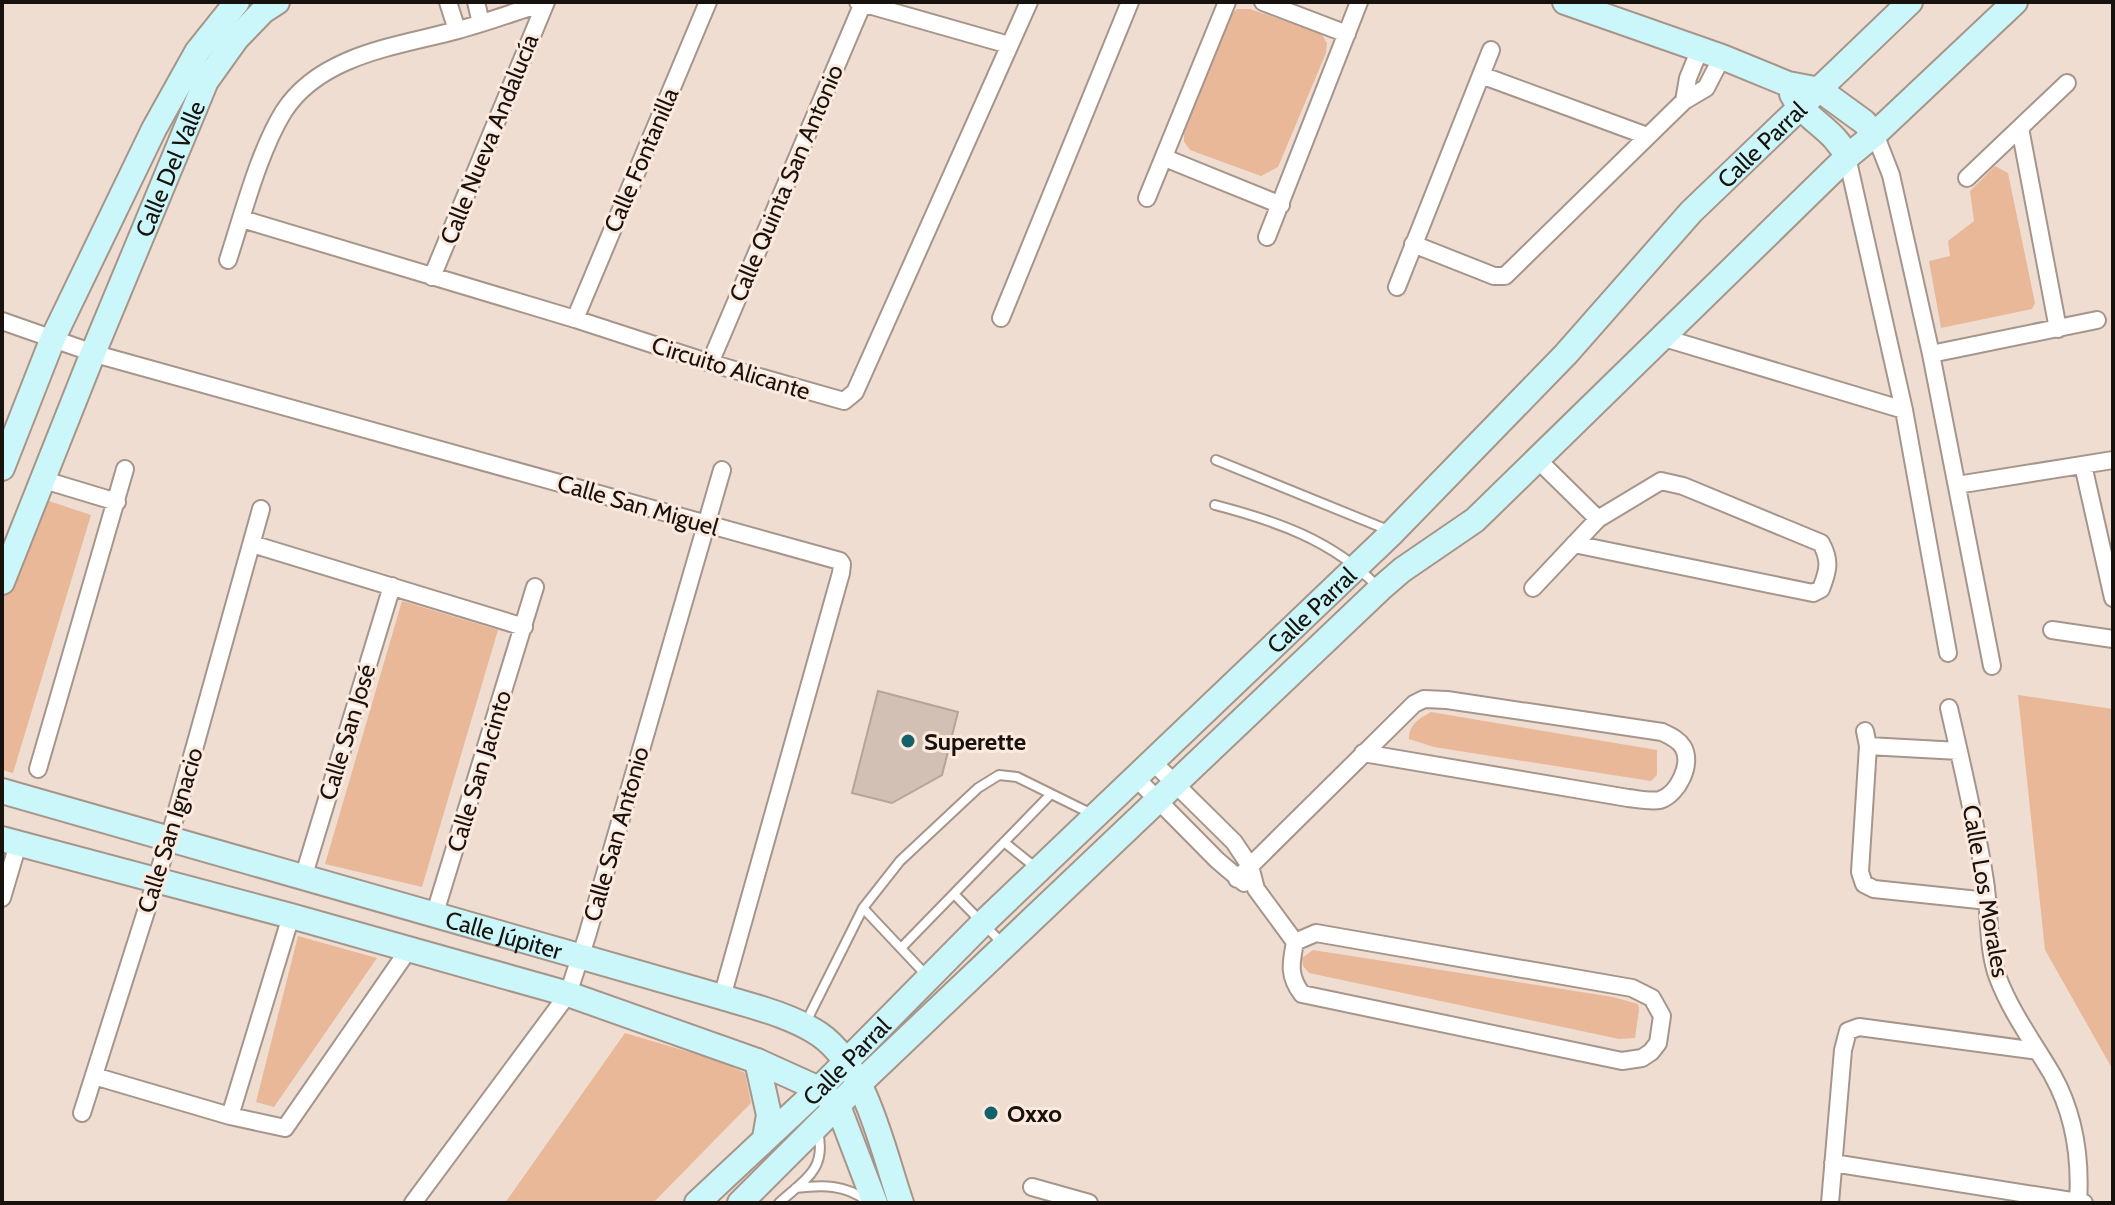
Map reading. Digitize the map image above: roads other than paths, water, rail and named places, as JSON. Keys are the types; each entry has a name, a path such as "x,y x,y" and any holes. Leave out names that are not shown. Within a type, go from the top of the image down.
{"street":[{"name":"Calle Del Valle","path":"2,468 53,338 173,93 197,52 237,2"},
{"name":"Calle Del Valle","path":"2,582 206,81 236,39 263,11 277,2"},
{"path":"448,2 457,30"},
{"path":"476,2 481,23"},
{"path":"228,260 271,138 285,110 298,94 344,63 373,51 457,30 546,2"},
{"name":"Calle Nueva Andalucía","path":"432,277 546,2"},
{"name":"Calle Fontanilla","path":"575,319 708,2"},
{"name":"Circuito Alicante","path":"242,219 710,363 836,400 850,398 1029,2"},
{"path":"1001,318 1130,2"},
{"path":"1147,198 1227,2"},
{"path":"1263,2 1347,34"},
{"path":"1267,237 1359,2"},
{"path":"1565,2 1711,53 1788,84 1820,90 1864,122 1875,134 1891,175 1931,354 1992,666"},
{"name":"Calle Parral","path":"697,1203 819,1089 1095,815 1393,532 1566,354 1691,212 1910,2"},
{"name":"Calle Parral","path":"740,1203 859,1084 1380,589 1402,570 1475,520 1847,157 2015,2"},
{"path":"860,3 1009,45"},
{"name":"Calle Quinta San Antonio","path":"710,363 860,3"},
{"path":"1397,287 1491,50"},
{"path":"1413,244 1494,276 1505,276 1684,101 1706,88 1711,53"},
{"path":"1481,75 1647,136"},
{"path":"1967,178 2067,83"},
{"path":"1788,84 1799,108 1840,142 1847,157 1904,410 1948,653"},
{"path":"2020,128 2058,329"},
{"path":"1165,158 1281,205"},
{"path":"1931,354 2097,320"},
{"name":"Calle San Miguel","path":"2,321 93,353 840,561 842,568 722,997"},
{"path":"1661,337 1904,410"},
{"path":"1537,459 1598,519"},
{"path":"1957,485 2113,460"},
{"path":"2083,465 2113,598"},
{"path":"38,769 125,469"},
{"name":"Calle San Antonio","path":"413,1203 568,994 722,470"},
{"path":"44,480 117,502"},
{"path":"1533,588 1574,544 1598,519 1661,481 1683,486 1821,543 1828,556 1828,571 1821,589 1813,593 1574,544"},
{"name":"Calle San Ignacio","path":"82,1113 169,839 261,509"},
{"path":"252,544 524,627"},
{"name":"Calle San José","path":"303,878 392,586"},
{"name":"Calle San Jacinto","path":"434,916 535,587"},
{"path":"2052,630 2113,639"},
{"path":"1237,879 1363,753 1414,704 1424,699 1662,732 1678,741 1685,750 1685,767 1675,791 1659,800 1628,798 1363,753"},
{"name":"Calle Los Morales","path":"1949,708 1988,901 1997,976 2015,1015 2054,1077 2077,1142 2080,1202"},
{"path":"1959,751 1867,738 1860,872 1864,884 1874,889 1988,901"},
{"path":"1144,769 1237,879 1256,889"},
{"path":"1144,769 1166,792 1234,842 1250,866 1256,889 1295,942 1290,969 1302,994 1622,1061 1642,1058 1658,1043 1662,1016 1652,998 1632,988 1316,933 1295,942"},
{"name":"Calle Júpiter","path":"2,791 767,1010 804,1026 819,1034 846,1060 859,1084 901,1203"},
{"path":"2,898 10,842"},
{"name":"Calle Júpiter","path":"10,842 156,879 568,994 757,1061 819,1089 838,1106 872,1203"},
{"path":"230,1116 291,916"},
{"path":"94,1076 275,1128 288,1126 409,949"},
{"path":"1830,1203 1843,1050 1845,1038 1854,1028 2038,1051"},
{"path":"757,1061 769,1115 765,1138"},
{"path":"1833,1163 2080,1202"},
{"path":"1032,1187 1077,1201"}],"lane":[{"path":"1216,460 1393,532"},
{"path":"1215,505 1296,529 1358,566 1380,589"},
{"path":"804,1026 863,908 900,861 978,788 999,775 1017,777 1095,815"},
{"path":"902,947 1051,794"},
{"path":"1004,842 1039,870"},
{"path":"954,894 1005,945"},
{"path":"863,908 930,979"},
{"path":"779,1203 814,1172 821,1148 817,1128"},
{"path":"795,1188 837,1187 855,1191 872,1203"}],"place":[{"name":"Superette","path":"908,741"},
{"name":"Oxxo","path":"991,1113"}]}
